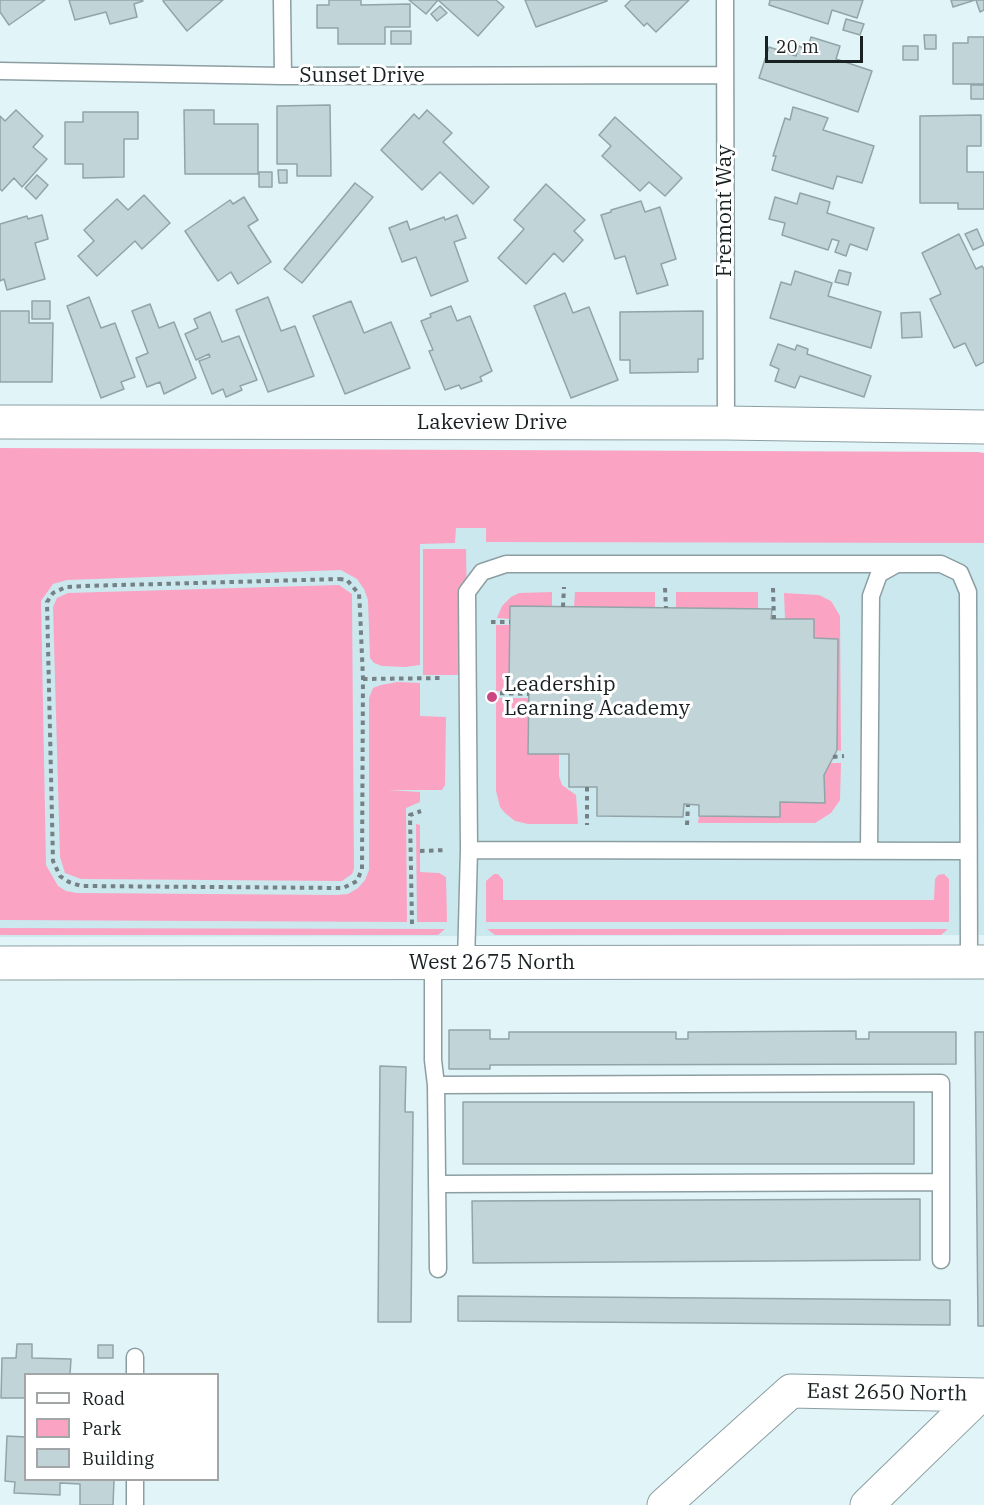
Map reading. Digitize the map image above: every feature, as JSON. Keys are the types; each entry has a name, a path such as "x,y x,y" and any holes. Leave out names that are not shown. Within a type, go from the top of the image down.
{"street":[{"name":"Lakeview Drive","path":"0,422 726,423 984,426"},
{"name":"West 2675 North","path":"0,963 976,962"},
{"name":"East 2650 North","path":"664,1505 790,1391 982,1395"},
{"path":"867,1505 982,1395"}],"lane":[{"path":"282,0 283,76"},
{"name":"Fremont Way","path":"725,0 726,423"},
{"name":"Sunset Drive","path":"0,72 283,76 725,75"},
{"path":"466,963 469,850 467,592 482,572 506,564 941,564 960,573 969,592 968,851 976,962"},
{"path":"869,851 871,596 879,574 897,564"},
{"path":"469,850 968,851"},
{"path":"433,963 438,1269"},
{"path":"436,1085 941,1083 941,1260"},
{"path":"437,1184 940,1182"},
{"path":"135,1357 135,1373"},
{"path":"135,1481 135,1505"}],"path":[{"path":"347,580 359,594 363,679 362,869 357,881 344,888 81,886 60,876 52,861 47,602 53,593 66,587 85,586 347,580"},
{"path":"563,607 564,586"},
{"path":"665,587 666,608"},
{"path":"772,587 774,619"},
{"path":"490,622 510,622"},
{"path":"363,679 468,678"},
{"path":"491,693 529,694"},
{"path":"833,757 844,756"},
{"path":"587,787 587,829"},
{"path":"687,829 688,805"},
{"path":"412,924 410,815 421,811"}],"shaded area":[{"name":"Leadership Learning Academy","path":"984,456 984,935 0,937 0,458"}],"green space":[{"path":"0,448 978,452 984,453 984,543 486,542 486,528 456,528 455,543 420,544 420,665 405,667 382,666 374,663 370,658 368,600 357,579 341,570 67,580 53,584 41,601 46,865 58,886 66,891 77,893 337,895 348,894 358,888 365,880 369,870 369,698 373,688 381,685 397,682 420,683 420,716 446,717 445,785 442,790 388,790 420,792 420,802 406,808 407,922 0,920"},
{"path":"423,549 466,549 468,675 423,675"},
{"path":"339,585 352,594 354,869 352,874 342,881 81,879 65,873 60,857 53,607 57,598 68,593"},
{"path":"552,592 552,607 510,619 497,618 502,606 519,593"},
{"path":"575,592 655,592 655,608 574,607"},
{"path":"676,592 758,592 758,609 676,608"},
{"path":"784,593 819,595 831,601 840,616 841,751 837,750 838,639 814,638 814,620 785,619"},
{"path":"496,625 510,625 510,685 529,685 529,692 496,691"},
{"path":"496,698 529,698 528,753 559,754 559,776 562,785 576,795 578,824 528,824 515,821 500,807 496,791"},
{"path":"830,763 841,763 840,800 831,813 815,823 698,823 699,816 780,802 824,801 824,775"},
{"path":"416,824 420,825 420,872 439,873 446,877 447,922 417,922"},
{"path":"494,874 498,874 503,880 503,900 934,900 935,879 938,875 944,874 949,879 949,922 486,922 486,881"},
{"path":"0,928 445,929 438,935 0,935"},
{"path":"487,929 948,929 941,935 495,935"}],"building":[{"path":"0,0 45,0 9,25 0,12"},
{"path":"69,0 143,1 134,4 137,17 110,24 106,12 75,20"},
{"path":"164,0 223,0 187,31"},
{"path":"329,0 361,0 361,5 410,4 410,27 385,27 385,44 338,44 338,28 317,28 317,5 329,5"},
{"path":"409,0 438,0 426,14"},
{"path":"438,0 496,0 504,7 478,36"},
{"path":"525,0 607,0 607,1 536,27"},
{"path":"631,0 689,0 656,32 647,23 644,26 625,6"},
{"path":"770,0 863,0 857,18 832,10 828,24 769,5"},
{"path":"951,0 975,0 953,7"},
{"path":"976,0 984,0 984,10 980,12"},
{"path":"440,6 447,13 437,21 431,14"},
{"path":"846,19 864,24 860,35 843,30"},
{"path":"391,31 411,31 411,44 391,44"},
{"path":"924,35 936,35 936,49 925,49"},
{"path":"811,37 840,46 836,59 872,71 858,112 759,78 769,47 796,56 799,46 807,50"},
{"path":"968,37 984,37 984,84 953,84 953,43 968,43"},
{"path":"903,46 918,46 918,60 903,60"},
{"path":"971,85 984,85 984,99 971,99"},
{"path":"330,105 331,176 297,176 297,164 277,164 277,106"},
{"path":"793,107 828,118 823,130 874,146 862,183 837,176 833,189 772,170 776,156 773,156 785,118 790,120"},
{"path":"16,110 43,136 33,147 47,159 22,187 14,178 2,191 0,189 0,116 5,121"},
{"path":"184,110 214,110 214,124 258,124 258,174 185,174"},
{"path":"427,110 452,133 443,142 489,187 473,204 440,172 422,190 381,150 414,114 419,119"},
{"path":"83,112 138,112 138,139 124,139 124,177 83,178 83,164 65,164 65,122 83,122"},
{"path":"981,115 981,146 967,146 967,172 984,172 984,209 958,209 958,203 920,203 920,116"},
{"path":"615,117 682,178 665,196 649,182 640,191 602,156 611,146 599,135"},
{"path":"278,170 287,170 287,183 279,183"},
{"path":"259,172 272,172 272,187 259,187"},
{"path":"37,175 48,185 36,199 25,188"},
{"path":"355,183 373,197 302,283 284,269"},
{"path":"546,184 585,220 574,231 583,240 563,262 554,253 526,284 498,258 524,229 514,220"},
{"path":"800,193 830,202 827,213 874,228 867,250 850,244 846,256 835,252 839,241 832,239 828,250 782,235 785,223 769,219 775,197 797,204"},
{"path":"144,195 170,223 142,249 135,241 97,276 78,256 94,241 84,230 117,199 128,210"},
{"path":"244,197 258,220 248,226 271,262 238,284 231,272 218,281 185,231 230,200 233,204"},
{"path":"641,201 645,212 660,207 676,259 661,264 668,285 637,294 625,256 615,259 601,215"},
{"path":"42,215 48,239 35,243 45,279 7,290 4,279 0,281 0,224 27,216 28,219"},
{"path":"457,215 466,238 454,242 468,281 431,296 416,257 402,262 389,228 407,221 410,230 444,217 445,220"},
{"path":"977,229 984,245 973,250 965,234"},
{"path":"959,234 976,269 982,266 984,269 984,362 976,366 965,343 954,348 930,299 941,294 922,253"},
{"path":"839,270 851,273 848,285 835,282"},
{"path":"795,271 832,283 828,296 881,312 871,348 770,318 781,282 791,285"},
{"path":"565,293 573,313 589,307 618,380 571,398 534,306"},
{"path":"89,297 101,328 115,323 135,377 121,382 124,389 101,398 67,306"},
{"path":"268,297 281,331 295,326 314,376 268,392 236,310"},
{"path":"32,301 50,301 50,319 32,319"},
{"path":"351,301 364,333 391,322 410,368 345,394 313,316"},
{"path":"150,304 159,328 174,322 196,378 164,394 160,382 147,387 136,358 148,353 132,311"},
{"path":"451,306 457,321 470,316 492,371 480,377 482,381 461,389 459,385 445,390 429,351 433,350 421,321 431,317 430,314"},
{"path":"0,311 29,311 29,323 53,323 52,382 0,382"},
{"path":"703,311 703,359 698,359 698,372 630,373 630,360 620,360 620,312"},
{"path":"210,312 222,342 239,336 257,380 240,386 242,390 226,397 223,389 212,394 199,361 210,357 209,354 196,360 185,334 198,328 194,319"},
{"path":"920,312 922,337 902,338 901,313"},
{"path":"778,344 795,350 797,345 808,349 807,354 871,376 864,397 800,376 795,388 775,381 779,369 770,365"},
{"path":"510,606 772,609 771,619 814,619 814,638 838,639 837,750 824,775 825,803 780,802 780,817 699,816 699,805 684,804 683,817 597,816 597,787 569,787 569,754 528,754 529,685 509,685"},
{"path":"449,1030 490,1030 490,1039 509,1039 509,1032 676,1032 676,1039 688,1039 688,1032 856,1031 856,1039 869,1039 869,1032 956,1032 956,1064 490,1065 490,1069 449,1069"},
{"path":"975,1032 984,1032 984,1326 978,1326"},
{"path":"380,1066 406,1067 405,1112 413,1112 411,1322 378,1322"},
{"path":"463,1102 914,1102 914,1164 463,1164"},
{"path":"920,1199 920,1260 473,1263 472,1201"},
{"path":"458,1296 950,1300 950,1325 458,1321"},
{"path":"17,1344 32,1344 32,1358 71,1359 70,1373 24,1373 24,1398 1,1398 2,1358 16,1358"},
{"path":"98,1345 113,1345 113,1358 98,1358"},
{"path":"7,1436 24,1437 24,1481 114,1481 113,1505 80,1505 80,1484 60,1483 60,1495 14,1493 15,1482 5,1481"}],"place":[{"name":"Leadership Learning Academy","path":"492,697"}]}
